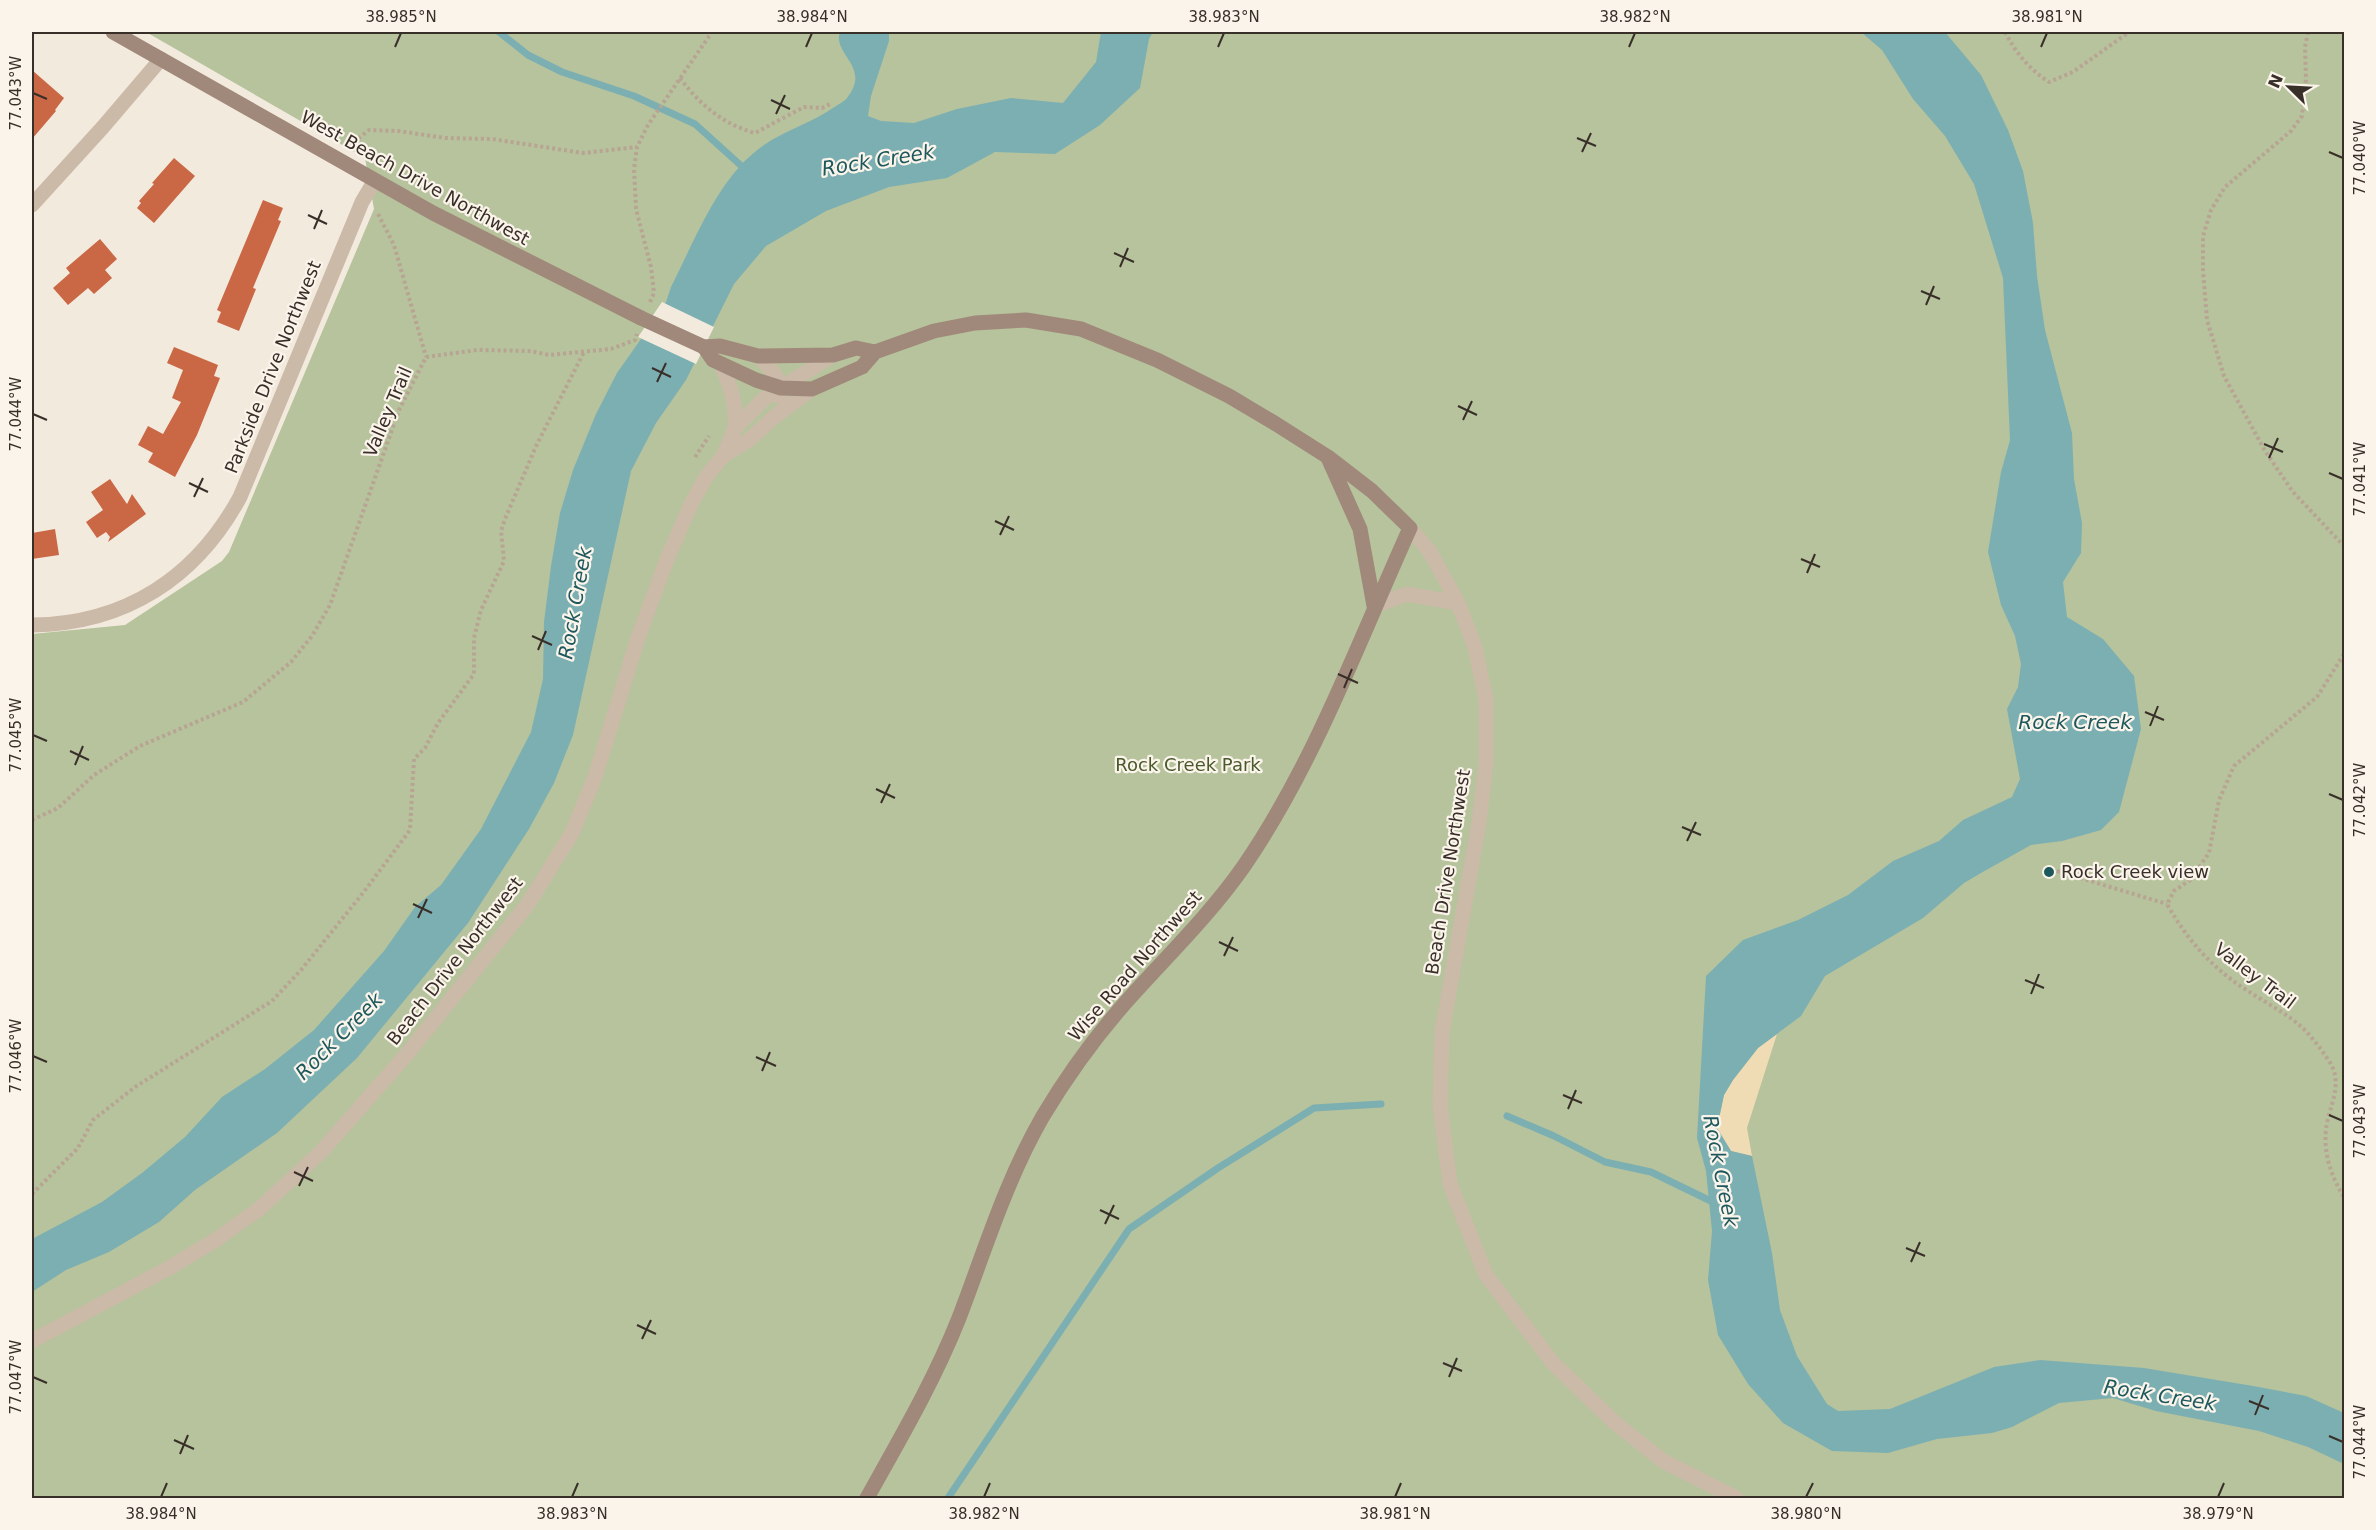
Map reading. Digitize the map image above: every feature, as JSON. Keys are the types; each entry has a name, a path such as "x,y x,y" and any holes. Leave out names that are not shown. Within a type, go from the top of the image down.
{"street":[{"name":"West Beach Drive Northwest","path":"113,32 375,180 515,256 642,320 704,347 720,346 758,356 833,355"},
{"path":"32,205 161,59"},
{"name":"Parkside Drive Northwest","path":"32,625 64,623 93,617 135,602 181,573 212,541 229,518 248,480 359,208 375,180"},
{"name":"Beach Drive Northwest","path":"32,1341 169,1268 217,1239 259,1209 292,1181 370,1097 522,912 572,833 595,777 666,558 706,477 723,455 735,428 752,409 833,355 856,348 874,352 934,331 975,323 1026,320 1081,329 1157,360 1229,396 1328,457 1372,491 1410,528 1430,552 1458,603 1475,647 1486,700 1486,763 1479,823 1442,1032 1440,1105 1450,1184 1486,1275 1553,1363 1614,1422 1663,1461 1736,1498"},
{"name":"West Beach Drive Northwest","path":"704,347 713,360 781,388 812,389"},
{"name":"Beach Drive Northwest","path":"723,455 750,438 812,389 862,367 874,352"},
{"path":"758,356 777,375 781,388 780,403 774,417"},
{"path":"721,364 734,399 735,428"},
{"path":"1328,457 1360,529 1374,606 1407,594 1458,603"},
{"name":"Wise Road Northwest","path":"867,1498 913,1417 933,1376 958,1319 1005,1195 1041,1119 1067,1078 1105,1026 1216,904 1266,833 1309,758 1410,528"}],"path":[{"path":"642,320 654,293 651,267 636,209 634,169 637,147 648,124 712,32"},
{"path":"2005,32 2027,65 2049,82 2073,72 2129,32"},
{"path":"2308,32 2305,47 2306,79 2302,116 2291,131 2225,187 2211,210 2204,236 2203,270 2207,320 2224,376 2265,451 2293,492 2344,546"},
{"path":"680,78 693,96 717,115 738,128 755,133 804,107 822,108 832,103"},
{"path":"335,158 369,130 399,131 445,138 492,139 583,153 637,147"},
{"path":"378,214 394,245 426,357"},
{"name":"Valley Trail","path":"32,820 58,808 94,775 140,746 243,702 291,662 312,636 330,605 399,410 426,357 477,350 531,351 549,355 611,349 635,339 642,320"},
{"path":"32,1194 78,1148 93,1120 135,1087 201,1048 272,1001 301,970 410,830 414,759 425,748 438,723 474,674 474,638 481,610 504,561 501,531 505,519 537,444 584,352"},
{"path":"691,464 711,435"},
{"path":"2057,871 2167,904 2174,891 2190,880 2209,853 2219,800 2234,766 2317,697 2344,654"},
{"name":"Valley Trail","path":"2167,904 2184,933 2208,960 2232,980 2298,1024 2329,1060 2338,1085 2326,1125 2326,1156 2334,1182 2344,1197"}],"green space":[{"name":"Rock Creek Park","path":"146,32 2344,32 2344,1498 32,1498 32,634 125,625 222,561 229,552 374,209 365,158"}],"sand":[{"path":"1777,1034 1747,1128 1752,1156 1731,1151 1717,1128 1724,1095 1758,1048"}],"water":[{"name":"Rock Creek","path":"840,32 889,32 889,41 871,96 868,116 881,121 914,123 957,109 1011,98 1063,103 1096,62 1101,32 1153,32 1149,39 1140,88 1100,125 1055,154 995,152 947,178 889,187 826,211 766,246 734,284 686,380 656,423 631,471 573,735 554,783 529,829 468,923 357,1058 277,1133 195,1190 159,1222 109,1252 66,1270 32,1292 32,1239 102,1202 142,1173 185,1137 222,1097 265,1069 314,1030 384,951 415,907 441,885 481,829 531,732 543,679 544,622 560,513 573,470 596,414 617,373 665,305 671,287 697,233 729,179 765,144 816,118 847,98 854,87 855,78 854,69 841,47"},
{"name":"Rock Creek","path":"1861,32 1945,32 1981,75 2008,130 2023,171 2033,223 2037,276 2045,330 2072,433 2074,479 2082,523 2081,553 2063,582 2067,617 2103,639 2134,676 2141,729 2119,812 2101,830 2062,841 2031,845 1964,883 1923,918 1825,976 1801,1016 1758,1048 1733,1080 1724,1095 1717,1128 1731,1151 1752,1156 1772,1253 1780,1310 1797,1356 1827,1404 1838,1411 1890,1409 1994,1367 2040,1360 2144,1368 2306,1396 2344,1413 2344,1464 2308,1447 2259,1431 2156,1411 2113,1398 2059,1403 2012,1427 1992,1433 1937,1439 1888,1453 1832,1451 1783,1423 1748,1384 1718,1335 1708,1280 1712,1231 1706,1171 1697,1138 1706,976 1743,940 1798,920 1848,895 1893,861 1939,841 1963,820 2012,797 2020,779 2007,709 2018,687 2021,664 2015,636 2001,605 1988,552 2001,472 2010,440 2003,278 1974,184 1945,136 1913,99 1882,50"}],"pier":[{"path":"662,302 714,327 696,364 638,337"}],"building":[{"path":"32,70 64,98 32,139"},
{"path":"174,158 195,176 154,223 137,208 141,203 139,201"},
{"path":"263,200 283,208 278,220 281,221 253,288 256,289 239,331 217,322 221,312 217,310"},
{"path":"100,239 117,259 105,270 112,278 94,294 88,288 68,305 53,288 70,273 66,268"},
{"path":"174,347 218,365 214,376 220,378 197,435 175,477 148,462 153,453 138,445 148,426 163,434 181,402 172,398 183,370 167,363"},
{"path":"110,479 127,504 132,494 146,514 108,542 110,537 106,532 97,538 86,522 103,510 91,492"},
{"path":"55,529 59,555 32,559 32,533"}],"waterway":[{"path":"499,32 528,55 562,72 634,96 695,124 747,171"},
{"path":"948,1498 1129,1229 1218,1168 1314,1108 1381,1104"},
{"path":"1507,1116 1554,1136 1605,1162 1651,1172 1717,1204"}],"place":[{"name":"Rock Creek view","path":"2049,872"}]}
